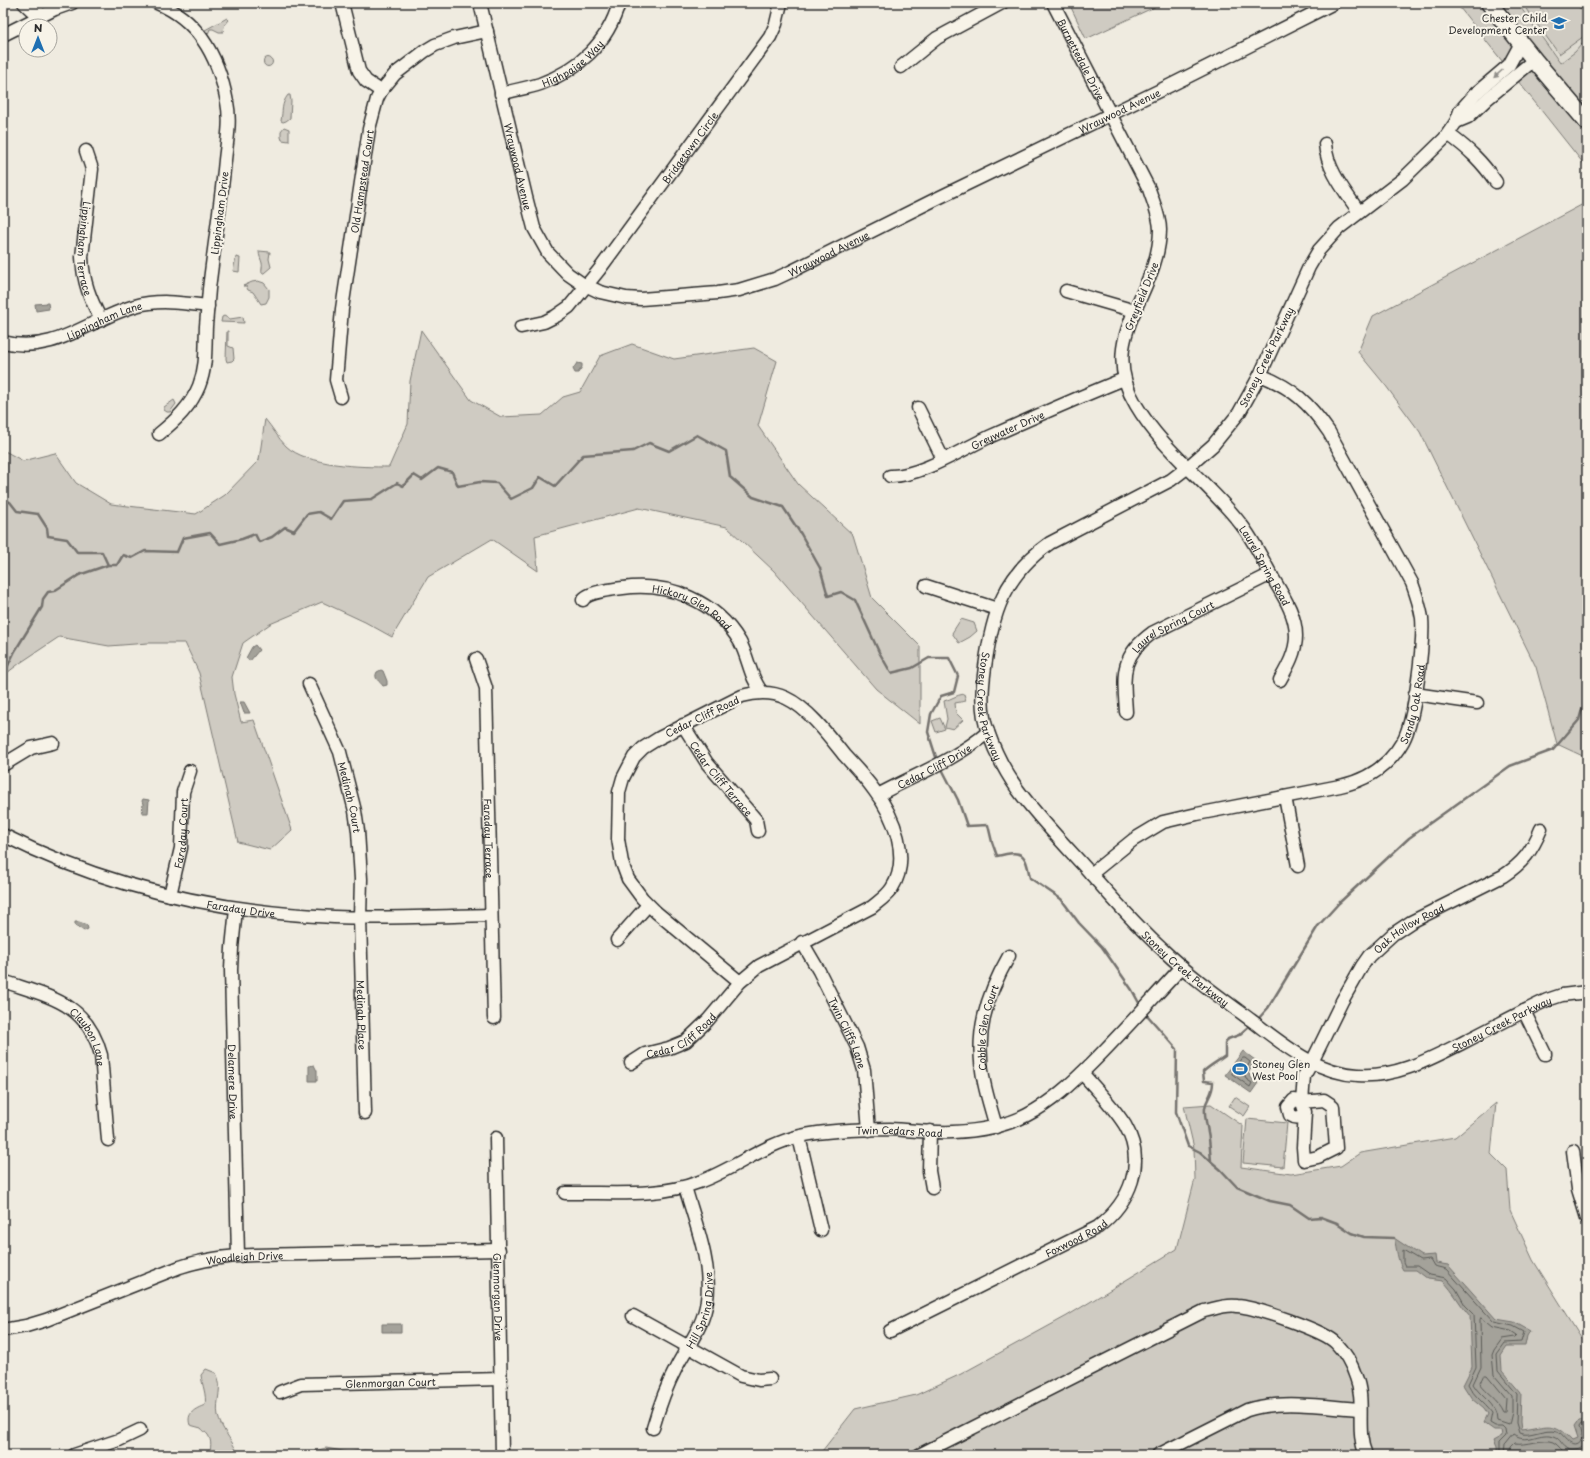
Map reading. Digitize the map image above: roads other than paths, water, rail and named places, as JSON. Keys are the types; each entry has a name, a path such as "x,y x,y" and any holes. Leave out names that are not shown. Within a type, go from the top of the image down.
{"main road":[{"path":"1489,3 1534,60 1587,122"}],"street":[{"path":"24,3 39,17"},
{"path":"36,3 39,17"},
{"path":"3,35 72,3"},
{"name":"Lippingham Drive","path":"157,3 180,15 199,34 211,54 224,89 227,103 228,130 208,306 206,357 200,385 187,408 177,419 159,434"},
{"path":"342,3 358,71 366,81 381,91"},
{"name":"Wraywood Avenue","path":"480,3 526,197 534,228 540,241 557,264 568,274 586,286 614,296 641,299 718,293 755,286 790,272 1334,3"},
{"name":"Highpaige Way","path":"501,94 554,78 582,60 602,40 610,26 619,3"},
{"name":"Bridgetown Circle","path":"521,327 544,322 569,307 599,270 770,37 776,24 781,3"},
{"path":"901,67 937,38 1002,3"},
{"name":"Burnettedale Drive","path":"1053,3 1109,115"},
{"name":"Old Hampstead Court","path":"341,397 336,380 343,304 369,129 375,106 381,91 392,77 409,61 434,45 454,38 487,31"},
{"name":"Stoney Creek Parkway","path":"1521,43 1509,65 1475,94 1460,111 1456,122 1448,134 1422,162 1403,179 1339,228 1327,240 1309,267 1260,375 1238,413 1209,449 1170,480 1037,552 1026,563 1004,594 997,610 989,638 982,691 983,712 988,732 1006,770 1018,790 1116,902 1162,950 1226,1002 1285,1046 1327,1069 1357,1075 1372,1076 1403,1070 1450,1049 1524,1011 1562,995 1587,992"},
{"name":"Stoney Creek Parkway","path":"1456,122 1468,117 1487,99 1534,60"},
{"name":"Greyfield Drive","path":"1109,115 1148,190 1155,207 1160,228 1156,258 1124,339 1122,350 1124,379 1135,404 1144,417 1167,447 1188,467"},
{"path":"1448,134 1470,150 1485,166 1496,182"},
{"path":"1325,144 1326,154 1334,174 1359,212"},
{"name":"Lippingham Terrace","path":"86,151 91,168 91,174 82,257 82,270 89,296 101,320"},
{"path":"1066,291 1135,311"},
{"name":"Lippingham Lane","path":"3,342 22,345 47,343 68,336 134,306 148,303 170,302 208,306"},
{"name":"Sandy Oak Road","path":"1091,874 1133,840 1163,822 1353,784 1374,773 1387,763 1403,742 1415,694 1420,656 1422,619 1417,596 1412,583 1329,432 1320,419 1298,395 1287,387 1260,375"},
{"name":"Greywater Drive","path":"890,476 907,475 1060,405 1124,379"},
{"path":"918,408 943,459"},
{"name":"Laurel Spring Road","path":"1188,467 1240,522 1271,574 1291,612 1296,635 1294,654 1280,680"},
{"name":"Laurel Spring Court","path":"1126,712 1124,676 1126,665 1134,649 1143,640 1152,633 1271,574"},
{"path":"926,586 997,610"},
{"name":"Hickory Glen Road","path":"583,600 587,596 614,589 630,587 660,588 675,591 690,597 712,610 731,629 744,651 753,679 762,692"},
{"name":"Faraday Terrace","path":"476,659 486,688 494,1018"},
{"name":"Medinah Court","path":"309,684 340,752 355,810 360,854 360,917"},
{"name":"Cedar Cliff Road","path":"631,1063 645,1054 669,1048 686,1041 708,1020 740,982 759,966 802,942 872,907 885,897 896,880 900,863 898,840 886,810 878,795 830,737 803,709 780,695 762,692 742,696 683,725 643,748 629,765 619,792 618,839 622,863 628,878 648,905 740,982"},
{"path":"1415,694 1477,703"},
{"name":"Cedar Cliff Terrace","path":"683,725 707,763 756,820 758,831"},
{"name":"Cedar Cliff Drive","path":"878,795 949,760 965,750 988,732"},
{"path":"3,765 31,748 53,743"},
{"name":"Faraday Court","path":"170,895 181,848 183,792 190,771"},
{"path":"1285,797 1298,866"},
{"name":"Oak Hollow Road","path":"1304,1107 1324,1100 1333,1106 1336,1148 1318,1157 1304,1160 1303,1147 1304,1076 1342,1001 1362,966 1380,944 1411,922 1514,869 1533,849 1541,829"},
{"name":"Faraday Drive","path":"3,835 48,856 115,881 170,895 236,908 300,915 360,917 491,915"},
{"path":"617,940 648,905"},
{"name":"Delamere Drive","path":"236,908 231,970 238,1255"},
{"name":"Medinah Place","path":"360,917 365,1113"},
{"name":"Twin Cliffs Lane","path":"802,942 819,971 857,1047 864,1070 869,1130"},
{"name":"Cobble Glen Court","path":"996,1127 983,1074 981,1041 982,1028 989,996 1009,956"},
{"name":"Twin Cedars Road","path":"565,1193 657,1192 685,1187 710,1178 761,1151 799,1137 815,1134 869,1130 972,1131 996,1127 1027,1115 1042,1107 1057,1096 1116,1039 1182,967"},
{"name":"Claybon Lane","path":"3,981 54,999 72,1008 83,1018 92,1030 98,1042 101,1055 108,1140"},
{"path":"1524,1011 1545,1054"},
{"name":"Foxwood Road","path":"890,1331 1098,1227 1118,1209 1125,1198 1133,1179 1135,1165 1134,1151 1125,1126 1118,1115 1082,1073"},
{"path":"930,1131 929,1171 932,1188"},
{"path":"799,1137 821,1230"},
{"name":"Glenmorgan Drive","path":"496,1138 502,1455"},
{"path":"1573,1151 1578,1189 1587,1218"},
{"name":"Hill Spring Drive","path":"653,1428 666,1388 698,1329 707,1302 708,1284 705,1261 685,1187"},
{"name":"Woodleigh Drive","path":"3,1330 26,1326 46,1320 180,1267 200,1261 238,1255 499,1250"},
{"path":"919,1455 1204,1311 1235,1305 1256,1309 1321,1333 1336,1342 1347,1356 1356,1377 1361,1396 1360,1422 1362,1446 1366,1455"},
{"path":"633,1316 741,1376 759,1380 770,1380"},
{"name":"Glenmorgan Court","path":"280,1392 301,1384 501,1379"},
{"path":"1158,1455 1247,1410 1260,1406 1275,1404 1360,1409"},
{"path":"74,1455 119,1440 140,1430"}],"water":[{"path":"48,303 49,309 36,311 35,304"},
{"path":"577,363 582,364 582,367 578,373 575,373 573,369"},
{"path":"255,645 259,650 250,661 246,658 252,647"},
{"path":"381,670 383,671 387,681 387,685 383,686 376,678 377,672"},
{"path":"240,702 244,702 250,713 244,713"},
{"path":"143,799 149,800 148,813 142,813"},
{"path":"75,922 87,925 88,929 84,931 75,925"},
{"name":"Stoney Glen West Pool","path":"1243,1051 1259,1063 1257,1066 1254,1064 1248,1073 1250,1075 1249,1076 1258,1083 1251,1093 1225,1075"},
{"path":"314,1065 317,1071 317,1081 309,1081 309,1066"},
{"path":"1394,1238 1421,1256 1435,1255 1436,1263 1448,1265 1496,1319 1514,1322 1530,1331 1527,1336 1525,1346 1507,1346 1501,1355 1502,1371 1521,1393 1521,1430 1544,1426 1555,1427 1566,1434 1573,1441 1578,1439 1574,1427 1579,1420 1587,1419 1587,1455 1496,1455 1496,1448 1493,1441 1502,1436 1501,1430 1494,1430 1484,1423 1488,1415 1484,1409 1472,1399 1463,1385 1472,1367 1470,1316 1443,1281 1428,1279 1416,1270 1403,1270 1398,1258"},
{"path":"382,1324 401,1324 401,1332 382,1332"}],"waterway":[{"path":"3,500 10,502 17,511 38,514 47,528 48,536 67,539 77,552 102,552 108,565 117,565 123,555 132,558 145,551 177,552 183,538 210,533 220,544 242,539 255,534 259,542 272,537 285,527 294,531 307,514 319,512 331,519 343,501 372,499 397,483 403,486 414,475 422,480 438,468 452,472 458,486 480,482 497,483 511,499 533,488 540,477 555,486 583,455 633,451 649,443 669,451 697,435 726,451 730,477 753,497 783,507 801,534 820,568 828,596 841,592 855,600 879,652 891,673 912,668 929,658 949,658 958,676 954,692 941,696 931,714 928,732 936,757"},
{"path":"3,676 15,651 42,607 43,599 48,592 54,591 79,575 108,565"},
{"path":"1259,1018 1268,1008 1318,926 1339,903 1409,838 1510,766 1553,750 1579,720 1582,709 1587,705"},
{"path":"942,769 958,800 967,826 988,825 997,856 1018,853 1024,858 1030,878 1061,899 1079,923 1102,947 1132,990 1139,1003"},
{"path":"1147,1015 1177,1049 1176,1112 1188,1146 1200,1152 1221,1170 1237,1187 1270,1201 1290,1205 1309,1218 1321,1217 1337,1223 1352,1233 1364,1237 1394,1238"},
{"path":"1211,1161 1205,1111 1212,1091 1213,1082 1204,1081 1203,1072 1225,1056 1225,1044 1228,1039 1239,1035 1248,1027"}],"place":[{"name":"Chester Child Development Center","path":"1559,23"},
{"name":"Stoney Glen West Pool","path":"1240,1069"}]}
